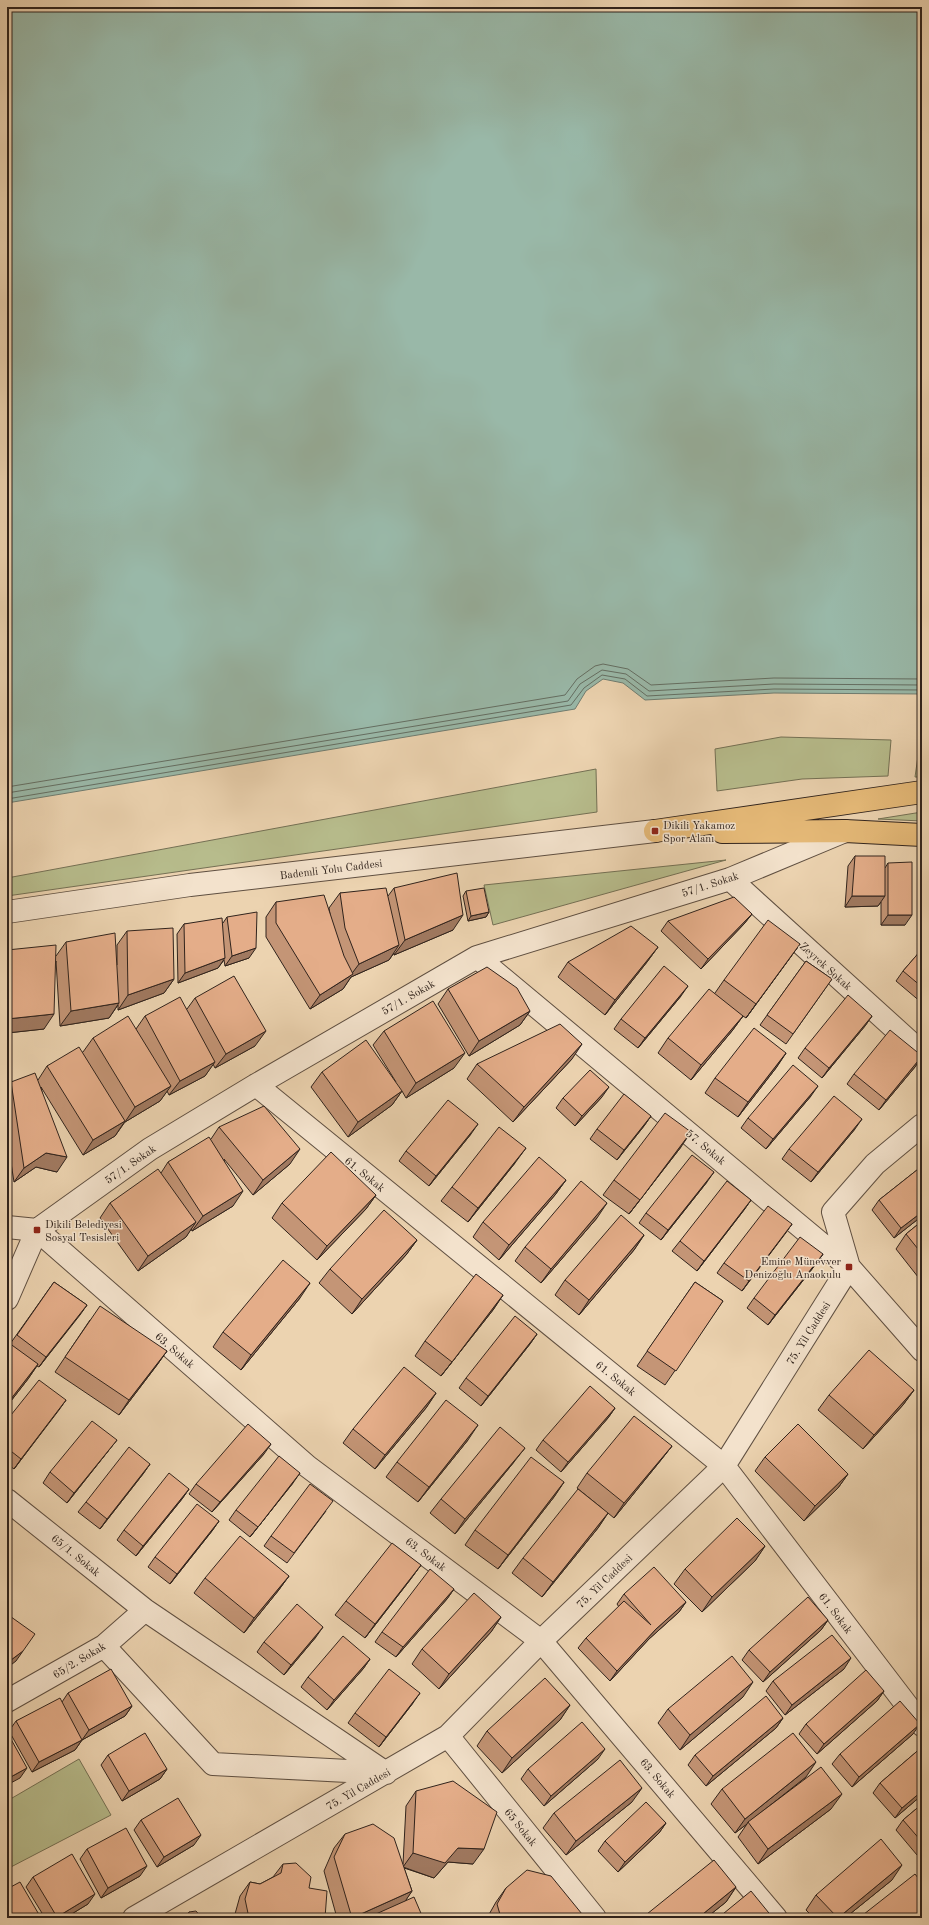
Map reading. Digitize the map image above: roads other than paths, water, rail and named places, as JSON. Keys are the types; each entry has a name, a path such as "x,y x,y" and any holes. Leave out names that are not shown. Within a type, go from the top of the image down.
{"main road":[{"path":"655,831 922,792"},
{"path":"655,831 845,831 922,835"}],"street":[{"name":"Bademli Yolu Caddesi","path":"7,912 190,886 655,831"},
{"name":"57/1. Sokak","path":"37,1230 150,1149 256,1085 477,957 730,879 845,831"},
{"name":"Zeyrek Sokak","path":"730,879 922,1053"},
{"name":"57. Sokak","path":"477,957 849,1266 922,1350"},
{"name":"61. Sokak","path":"256,1085 724,1466 921,1722"},
{"path":"849,1266 834,1212 875,1164 922,1125"},
{"path":"7,1227 37,1230 7,1299"},
{"name":"63. Sokak","path":"37,1230 307,1466 541,1641 776,1918"},
{"name":"75. Yil Caddesi","path":"134,1918 448,1736 541,1641 724,1466 849,1266"},
{"name":"65/1. Sokak","path":"7,1500 145,1610 386,1773"},
{"name":"65/2. Sokak","path":"7,1701 104,1646 145,1610"},
{"path":"104,1646 213,1764 386,1773"},
{"name":"65 Sokak","path":"448,1736 595,1918"}],"water":[{"path":"7,7 922,7 922,694 774,693 645,700 623,683 603,679 586,691 575,709 7,803"}],"place":[{"name":"Dikili Yakamoz Spor Alanı","path":"655,831"},
{"name":"Dikili Belediyesi Sosyal Tesisleri","path":"37,1230"},
{"name":"Emine Münevver Denizoğlu Anaokulu","path":"849,1267"}]}
